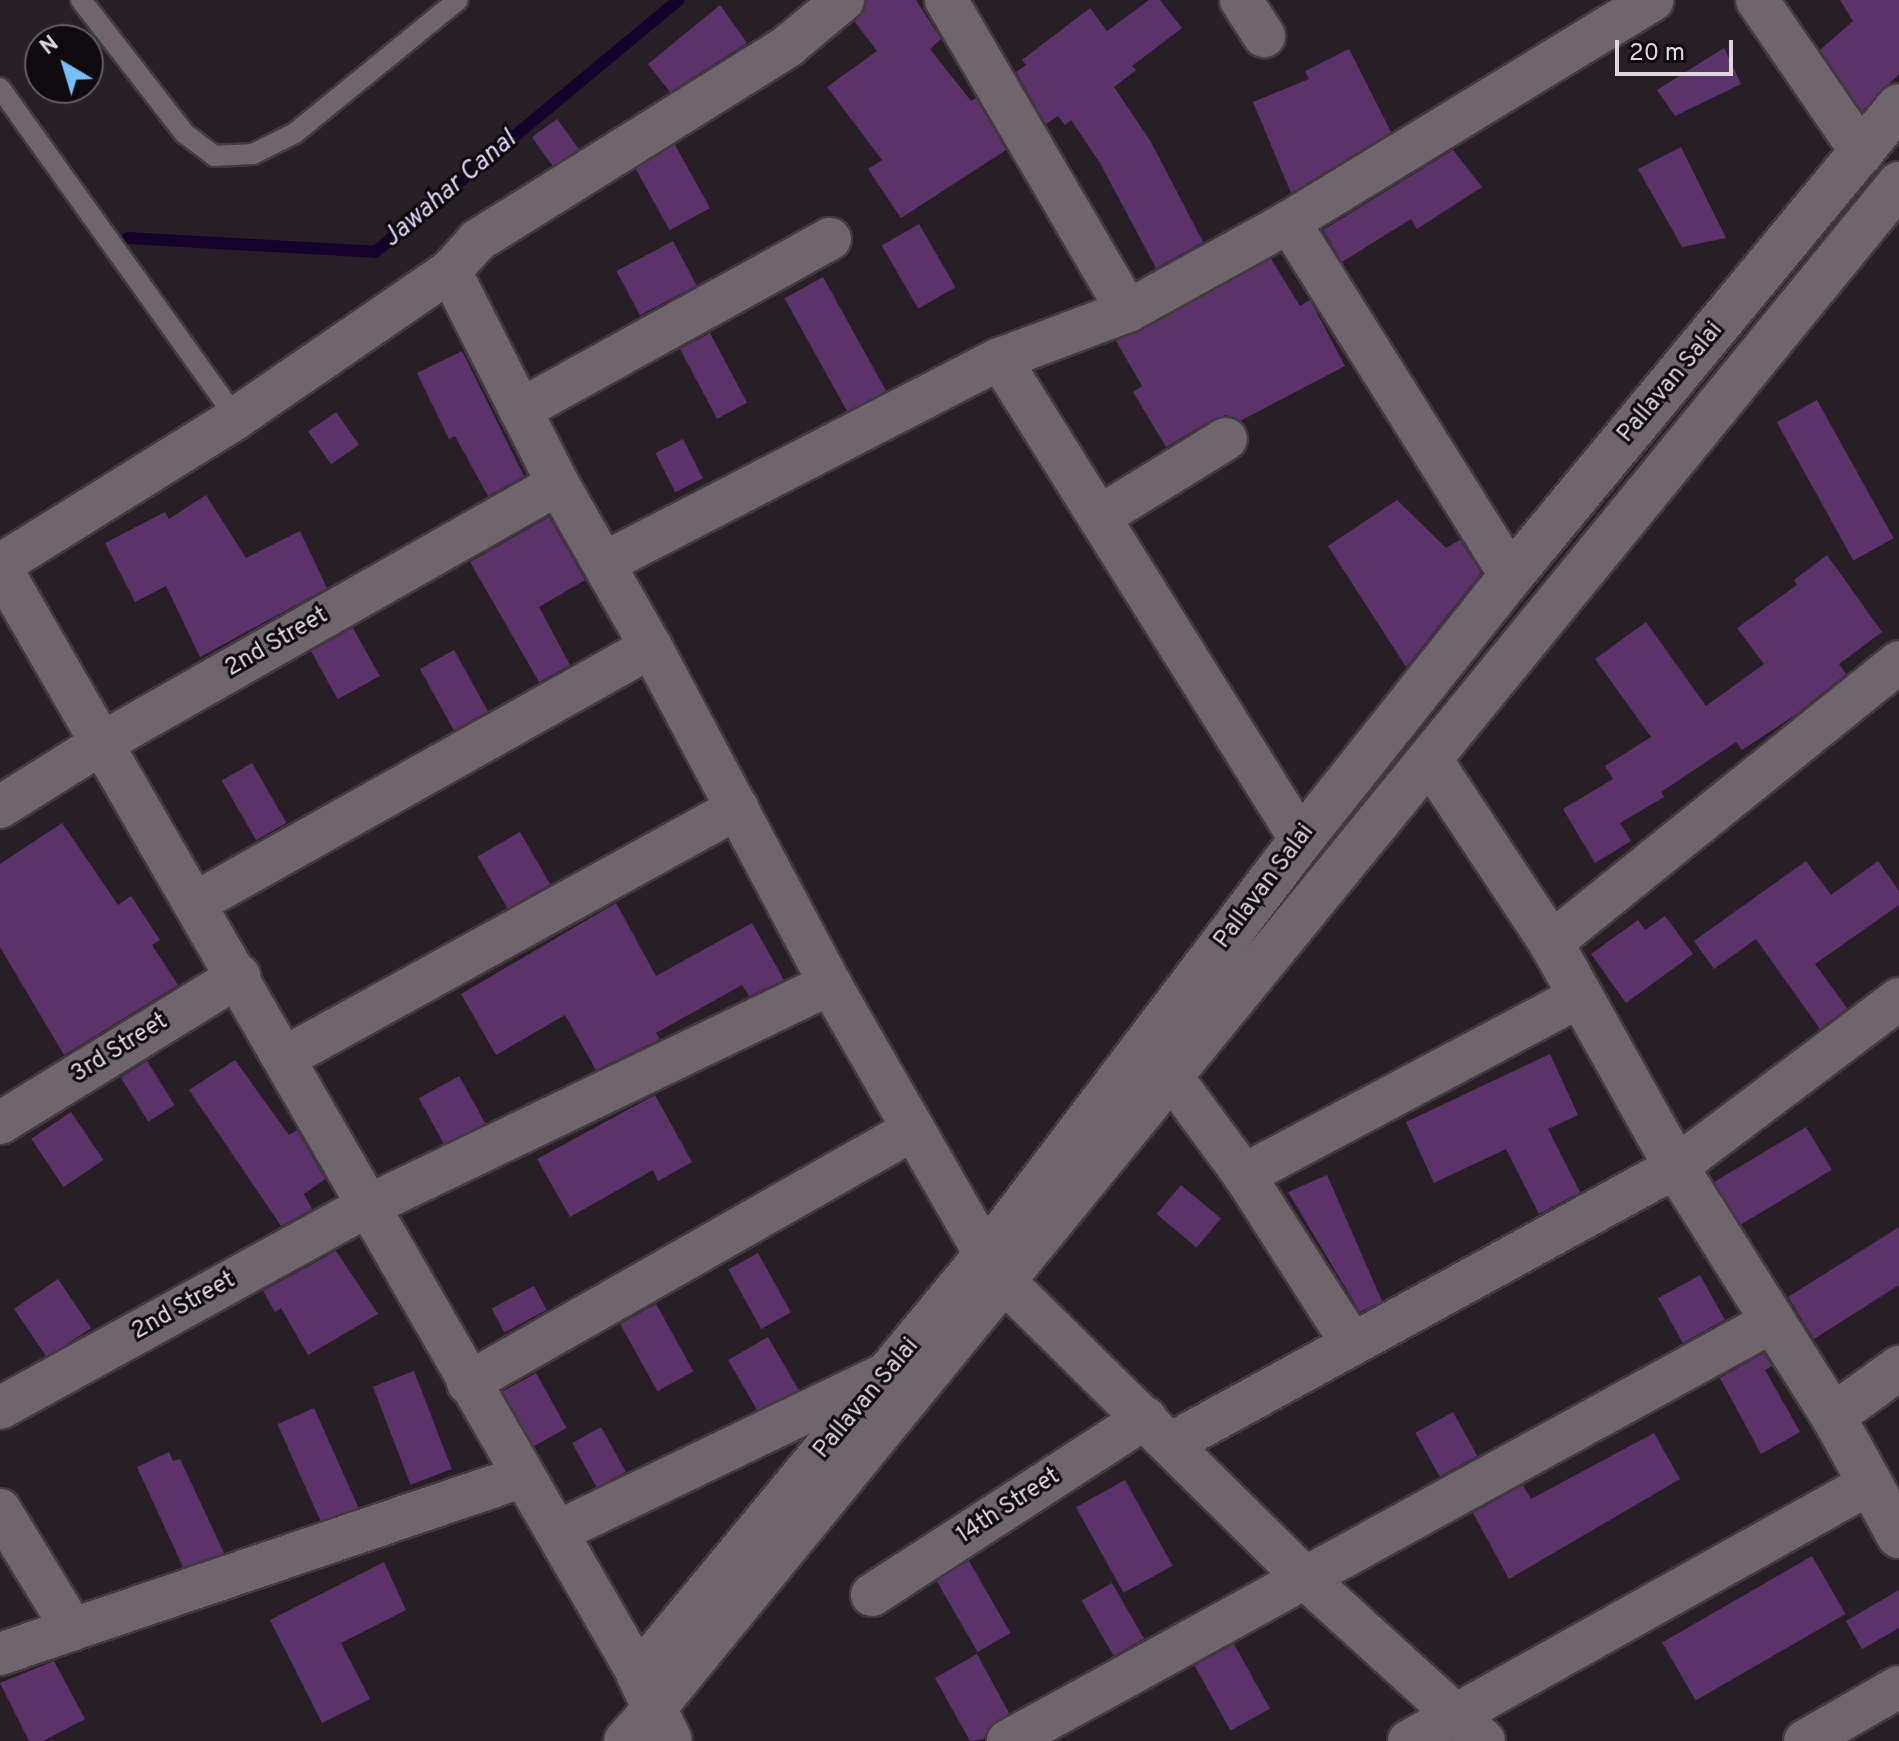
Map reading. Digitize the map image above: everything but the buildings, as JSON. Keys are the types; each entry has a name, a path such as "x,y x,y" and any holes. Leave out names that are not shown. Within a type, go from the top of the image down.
{"street":[{"path":"654,1708 557,1532 521,1477 239,976 0,566 236,418 450,271 478,240 788,46 843,0"},
{"path":"946,0 1128,311"},
{"path":"1241,0 1264,36"},
{"path":"604,563 1000,359 1128,311 1289,222 1652,0"},
{"path":"1757,0 1862,153"},
{"name":"Pallavan Salai","path":"654,1708 888,1373 995,1268 1301,840 1511,576 1899,106"},
{"path":"625,1741 654,1708 995,1268 1171,1076 1899,184"},
{"path":"1289,222 1511,576"},
{"path":"520,410 830,239"},
{"path":"450,271 558,484 651,647 830,984 995,1268 1305,1578 1470,1728"},
{"path":"1000,359 1301,840"},
{"path":"1099,517 1226,439"},
{"name":"2nd Street","path":"0,807 102,743 558,484"},
{"path":"195,903 651,647"},
{"path":"1551,943 1899,662"},
{"path":"1430,760 1551,943 1676,1167 1833,1416 1899,1536"},
{"path":"284,1058 738,808"},
{"name":"3rd Street","path":"0,1123 239,976"},
{"name":"2nd Street","path":"0,1408 368,1206 830,984"},
{"path":"1244,1175 1581,996"},
{"name":"14th Street","path":"872,1595 1159,1431 1352,1344 1676,1167 1899,999"},
{"path":"1171,1076 1244,1175 1352,1344"},
{"path":"468,1383 914,1129"},
{"path":"1008,1741 1771,1322"},
{"path":"1833,1416 1899,1368"},
{"path":"557,1532 888,1373"},
{"path":"0,1654 521,1477"},
{"path":"1409,1741 1470,1728 1869,1484"},
{"path":"0,1510 73,1630"},
{"path":"1805,1741 1899,1687"}],"lane":[{"path":"81,0 184,133 214,156 253,154 295,133 458,0"},
{"path":"0,88 236,418"}],"waterway":[{"name":"Jawahar Canal","path":"128,238 375,252 678,0"}]}
